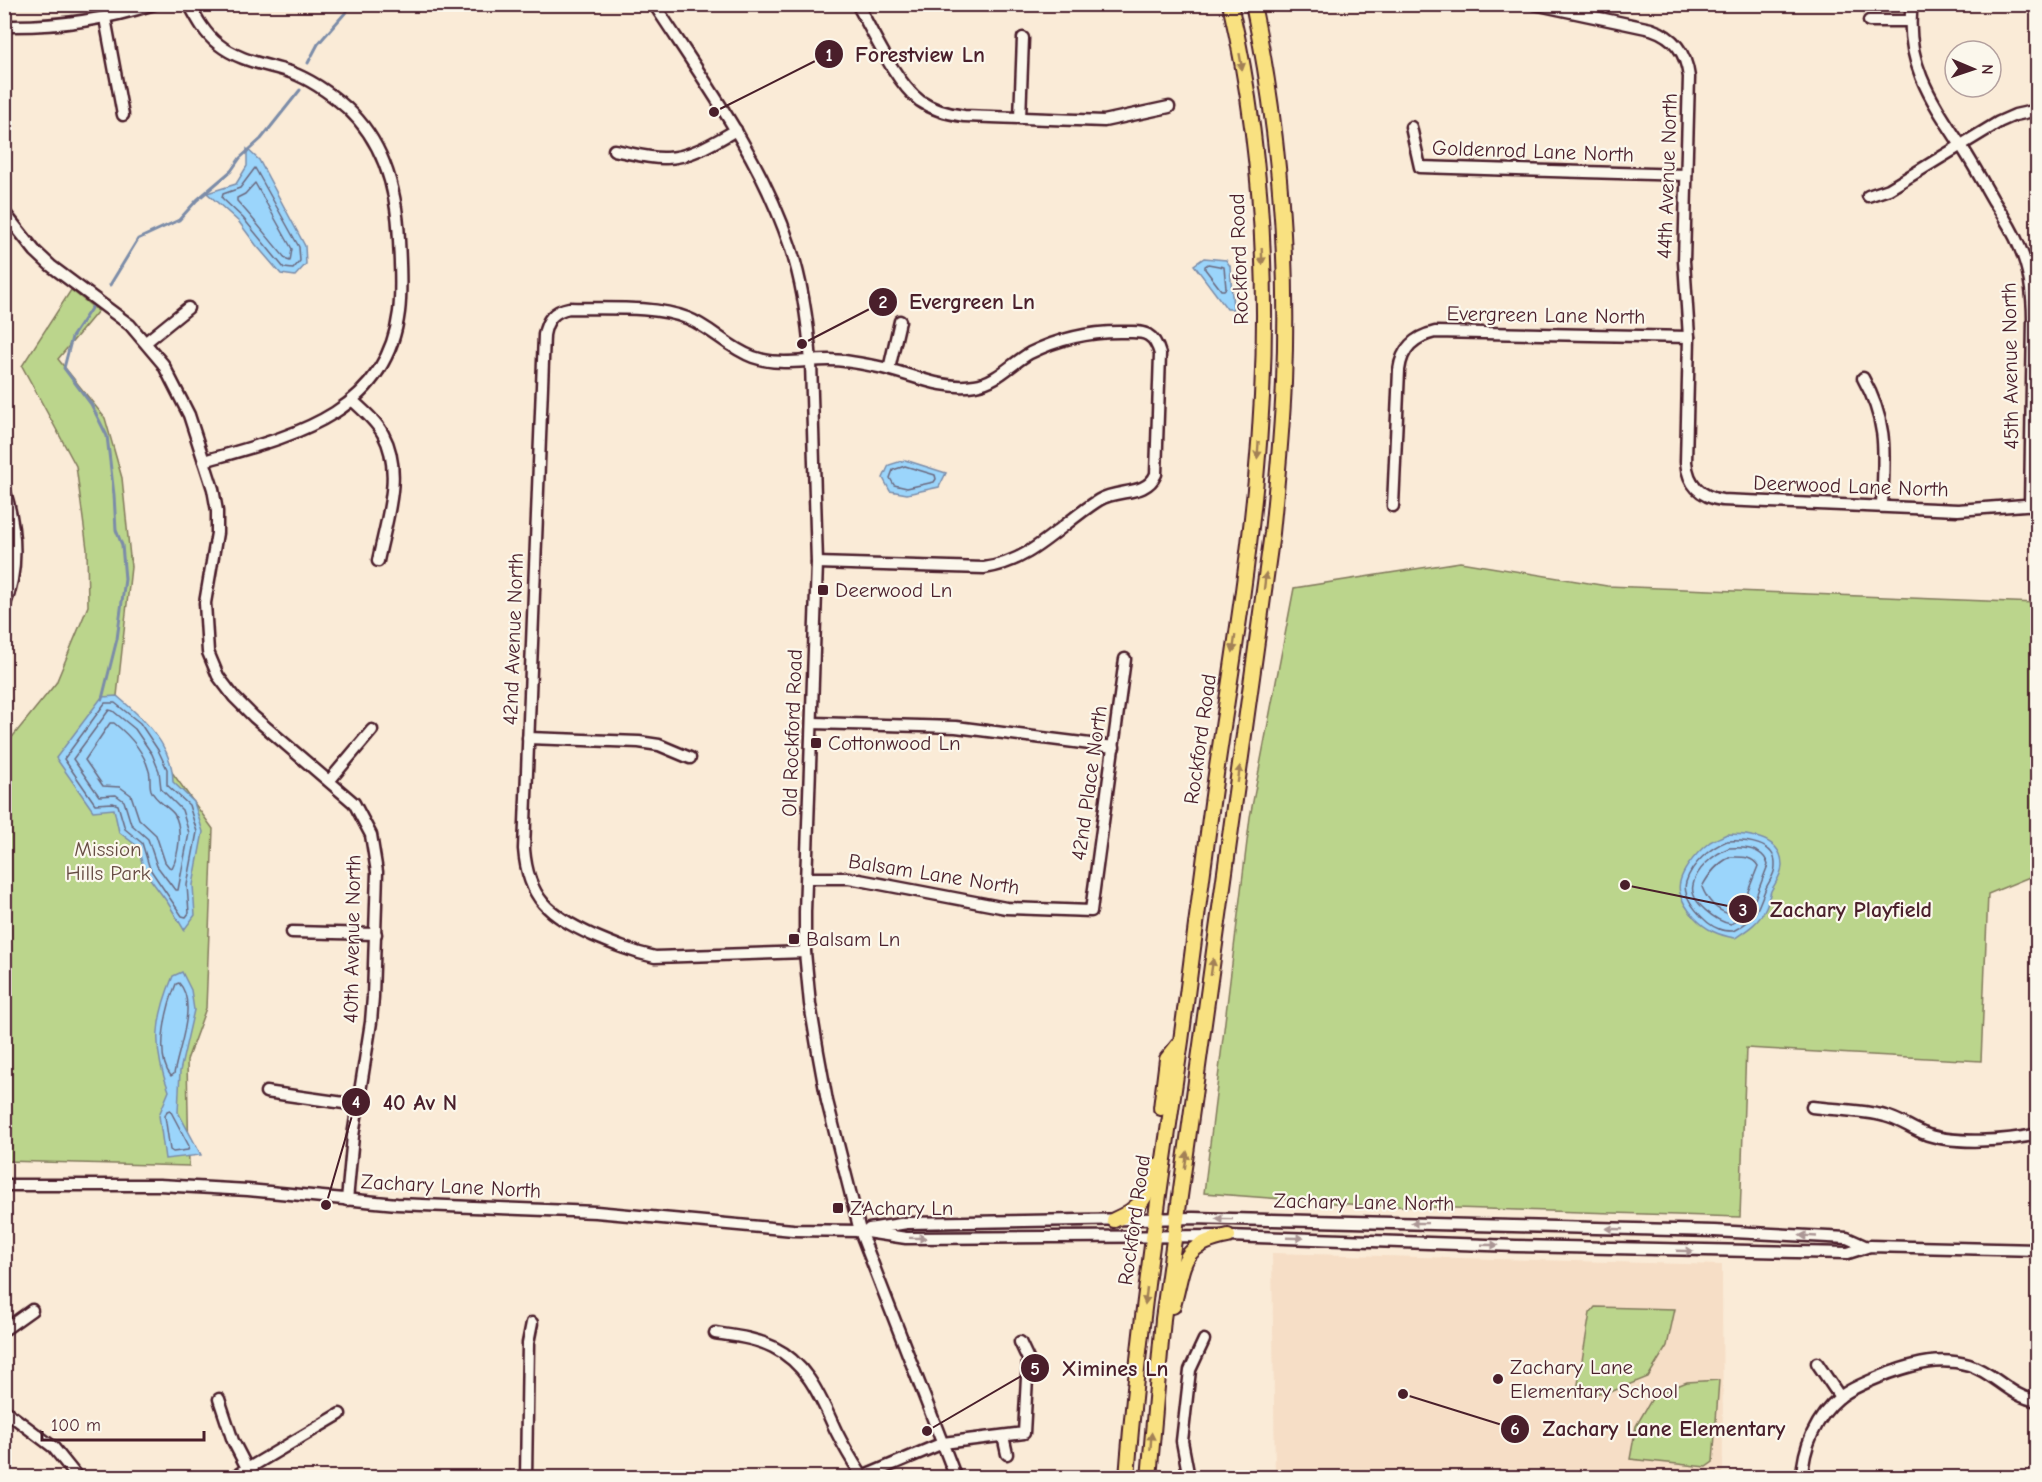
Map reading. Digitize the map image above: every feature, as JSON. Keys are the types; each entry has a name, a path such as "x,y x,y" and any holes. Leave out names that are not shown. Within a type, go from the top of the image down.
{"main road":[{"name":"Rockford Road","path":"1127,1478 1135,1379 1155,1219 1247,555 1256,481 1263,388 1259,207 1249,106 1230,4"},
{"name":"Rockford Road","path":"1149,1478 1159,1357 1272,533 1282,414 1285,322 1280,188 1268,92 1253,4"},
{"path":"1114,1220 1136,1209 1150,1188 1167,1059 1180,1043"},
{"path":"1159,1357 1182,1266 1191,1251 1206,1240 1228,1236"}],"street":[{"path":"4,26 31,26 105,18 154,4"},
{"path":"189,4 203,29 217,44 232,54 300,76 328,92 364,127 387,168 395,199 401,289 399,314 384,360 371,381 352,400 314,426 275,441 204,461"},
{"name":"Old Rockford Road","path":"654,4 736,130 774,205 790,247 802,290 809,331 811,362 817,563 805,952 810,1004 827,1101 860,1231 956,1478"},
{"path":"857,4 898,76 921,102 941,111 964,116 1104,122 1169,107"},
{"name":"44th Avenue North","path":"1534,4 1664,33 1682,51 1688,64 1684,280 1689,337 1686,462"},
{"name":"45th Avenue North","path":"1912,4 1910,36 1920,77 1942,118 2013,233 2028,272 2033,296 2034,505"},
{"path":"105,18 123,115"},
{"path":"1869,21 1910,21"},
{"path":"1020,118 1023,38"},
{"path":"1868,196 1889,189 2015,115 2037,110"},
{"name":"Goldenrod Lane North","path":"1411,127 1420,167 1686,175"},
{"path":"614,150 650,157 674,157 696,151 736,130"},
{"name":"40th Avenue North","path":"4,212 35,251 51,266 120,316 146,342 163,364 189,415 217,511 217,533 205,603 208,652 218,676 234,697 254,717 354,803 371,835 377,872 371,1022 352,1136 347,1200"},
{"path":"146,342 188,308"},
{"name":"42nd Avenue North","path":"805,952 655,957 634,952 572,926 551,912 539,898 531,883 526,867 525,849 546,323 561,310 569,308 654,312 686,317 735,349 753,357 773,362 811,362"},
{"path":"890,369 900,321"},
{"path":"811,362 828,360 852,362 890,369 936,384 976,385 993,379 1028,355 1055,342 1081,335 1115,331 1146,333 1152,338 1160,354 1156,474 1152,483 1101,499 1032,552 1000,566 984,568 817,563"},
{"name":"Evergreen Lane North","path":"1393,506 1400,357 1407,346 1416,339 1435,332 1689,337"},
{"path":"1863,378 1873,395 1883,429 1885,447 1882,506"},
{"path":"352,400 382,433 390,450 393,468 392,486 378,561"},
{"name":"Deerwood Lane North","path":"1686,462 1690,481 1696,489 1712,499 1958,510 2034,505"},
{"path":"4,488 14,534 15,555 13,576 4,607"},
{"name":"42nd Place North","path":"1091,911 1125,660"},
{"path":"813,723 956,727 1114,747"},
{"path":"330,780 372,730"},
{"path":"528,738 659,745 690,758"},
{"name":"Balsam Lane North","path":"807,878 849,878 1006,908 1091,911"},
{"path":"292,932 376,934"},
{"path":"266,1092 358,1105"},
{"path":"1812,1107 1884,1115 1923,1133 1943,1138 1996,1140 2018,1139 2037,1134"},
{"name":"Zachary Lane North","path":"4,1185 159,1185 248,1190 397,1204 596,1212 793,1230 860,1231 906,1238 1228,1236 1708,1252 1848,1253 1865,1246"},
{"name":"Zachary Lane North","path":"860,1231 907,1223 1178,1218 1714,1231 1847,1238 1865,1246 2037,1250"},
{"path":"979,1221 979,1239"},
{"path":"4,1330 32,1310"},
{"path":"526,1478 528,1343 532,1323"},
{"path":"715,1333 750,1338 774,1347 798,1366 817,1389 861,1477 943,1443 1024,1433 1028,1359 1020,1342"},
{"path":"1189,1478 1182,1441 1190,1370 1204,1341"},
{"path":"1802,1478 1804,1457 1809,1440 1817,1424 1840,1397 1864,1384 1911,1365 1940,1361 1971,1366 1988,1373 2017,1395 2037,1401"},
{"path":"1816,1363 1840,1397"},
{"path":"219,1399 227,1425 247,1468"},
{"path":"4,1410 53,1447 78,1478"},
{"path":"232,1478 340,1414"},
{"path":"1003,1436 1007,1454"}],"shaded area":[{"name":"Zachary Lane Elementary School","path":"1272,1253 1722,1265 1723,1477 1275,1477"}],"green space":[{"name":"Mission Hills Park","path":"71,290 98,311 58,359 105,418 122,478 131,567 117,696 213,829 206,1008 187,1060 189,1166 5,1161 5,746 56,683 88,606 87,549 76,466 22,366"},
{"path":"1460,562 1607,586 2037,603 2037,874 1988,894 1981,1061 1746,1048 1740,1217 1361,1205 1204,1193 1250,817 1294,588"},
{"path":"1595,1307 1675,1309 1667,1346 1648,1377 1613,1391 1576,1396 1590,1313"},
{"path":"1719,1380 1713,1462 1706,1467 1630,1459 1636,1426 1654,1395 1687,1382"}],"water":[{"path":"247,149 259,160 305,246 306,264 295,276 281,274 239,222 207,193 236,184 247,166"},
{"path":"1204,258 1226,260 1230,266 1233,309 1227,309 1194,265"},
{"path":"905,460 946,473 939,487 907,494 890,491 883,478 889,465"},
{"path":"117,696 146,723 162,744 172,769 173,782 194,802 203,832 193,885 195,915 184,930 145,872 137,846 119,832 114,809 93,811 56,758 102,697"},
{"path":"1727,834 1753,836 1770,843 1776,848 1782,865 1780,876 1762,914 1752,926 1735,938 1713,931 1699,922 1684,903 1679,886 1688,865 1699,852 1710,842"},
{"path":"182,972 191,990 194,1010 180,1071 178,1112 201,1155 165,1159 159,1115 169,1091 158,1047 159,1020 173,976"}],"waterway":[{"path":"308,63 318,44 353,4"},
{"path":"110,285 138,239 179,220 261,139 300,90"},
{"path":"92,307 72,337 64,368 91,404 107,436 116,530 122,545 125,579 117,639 102,699"}],"place":[{"name":"Forestview Ln","path":"714,112"},
{"name":"Evergreen Ln","path":"802,344"},
{"name":"Deerwood Ln","path":"823,590"},
{"name":"Cottonwood Ln","path":"816,743"},
{"name":"Zachary Playfield","path":"1625,885"},
{"name":"Balsam Ln","path":"794,939"},
{"name":"40 Av N","path":"326,1205"},
{"name":"ZAchary Ln","path":"838,1208"},
{"name":"Zachary Lane Elementary School","path":"1498,1379"},
{"name":"Zachary Lane Elementary","path":"1403,1394"},
{"name":"Ximines Ln","path":"927,1431"}]}
